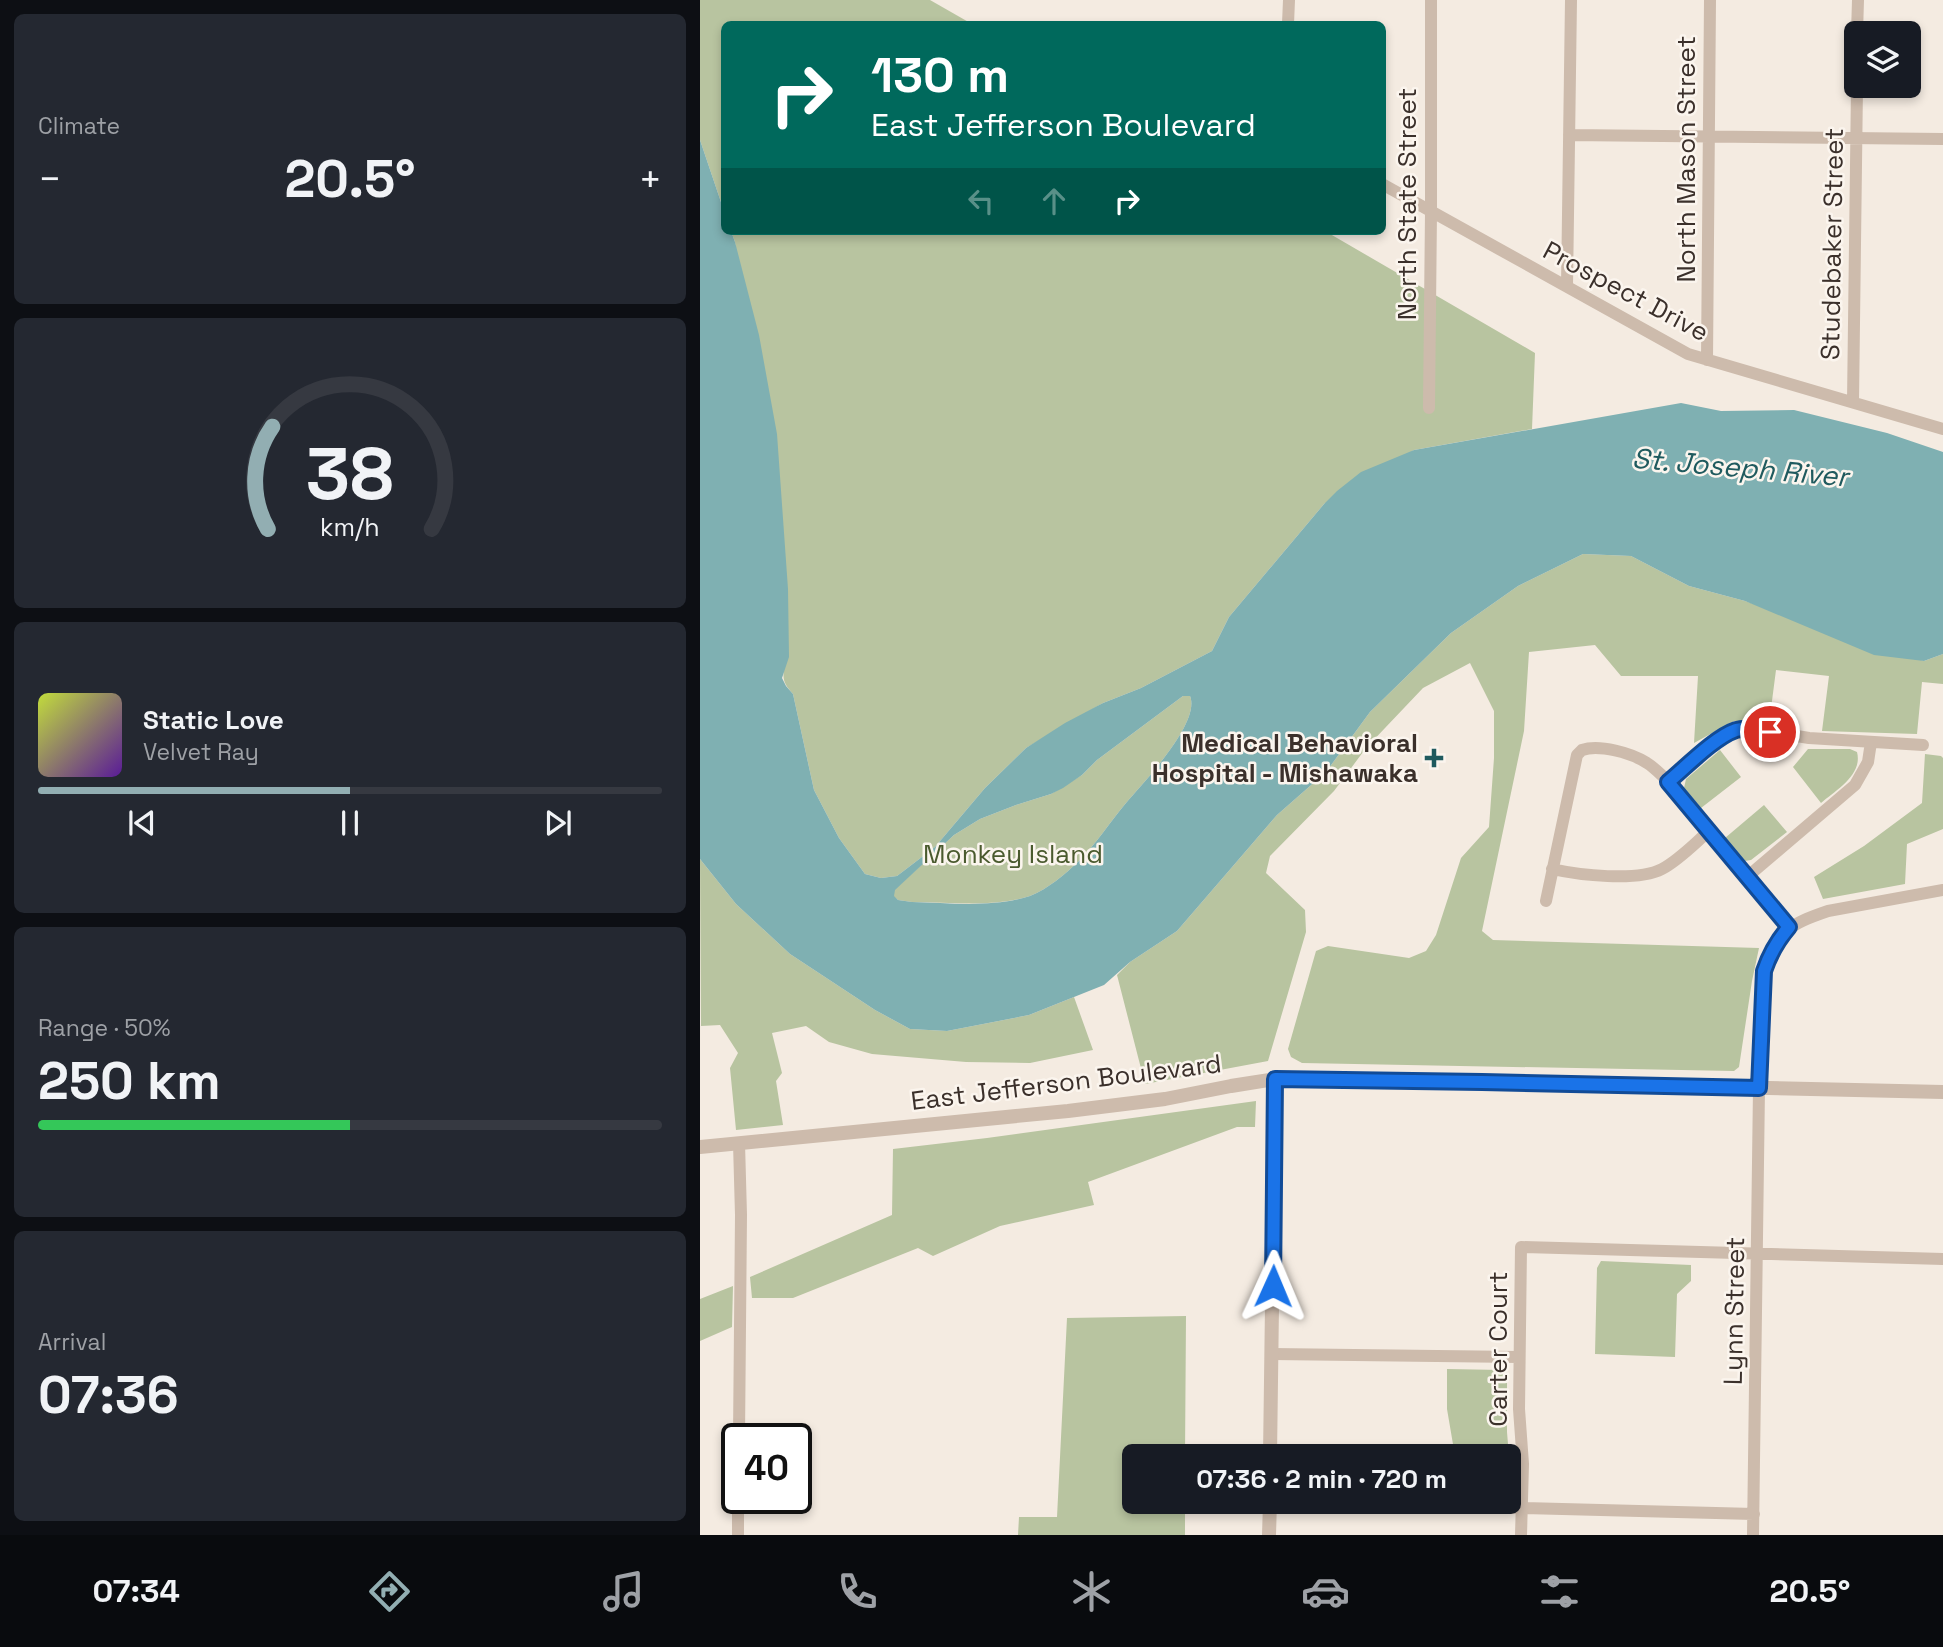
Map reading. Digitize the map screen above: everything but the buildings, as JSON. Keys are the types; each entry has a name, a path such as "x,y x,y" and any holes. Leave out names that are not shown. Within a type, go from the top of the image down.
{"street":[{"path":"1288,21 1289,0"},
{"name":"North State Street","path":"1429,408 1431,0"},
{"path":"1567,286 1571,0"},
{"name":"North Mason Street","path":"1707,360 1710,0"},
{"path":"1857,21 1858,0"},
{"name":"Studebaker Street","path":"1853,402 1857,98"},
{"path":"1570,135 1943,139"},
{"name":"Prospect Drive","path":"1386,186 1672,346 1707,360 1943,429"},
{"path":"1668,782 1721,737 1738,729 1755,729 1809,738 1923,745"},
{"path":"1747,877 1855,785 1868,762 1871,742"},
{"path":"1546,901 1577,755 1581,750 1598,748 1636,757 1649,764 1668,782 1789,927 1828,911 1943,890"},
{"path":"1552,869 1574,874 1647,875 1670,864 1709,831"},
{"name":"Lynn Street","path":"1753,1535 1759,1088 1764,971 1769,954 1789,927"},
{"path":"1270,1444 1275,1079"},
{"name":"East Jefferson Boulevard","path":"700,1147 1082,1110 1165,1099 1275,1079 1943,1092"},
{"path":"739,1143 739,1423"},
{"name":"Carter Court","path":"1521,1508 1523,1464 1518,1409 1521,1247 1758,1255"},
{"path":"1758,1255 1830,1254 1943,1258"},
{"path":"1272,1354 1519,1357"},
{"path":"1521,1508 1754,1514"},
{"path":"738,1514 738,1535"},
{"path":"1269,1535 1270,1514"},
{"name":"Carter Court","path":"1521,1514 1521,1535"}],"green space":[{"path":"700,0 930,0 967,21 721,21 721,202 700,140"},
{"path":"732,235 1332,235 1535,353 1532,429 1414,450 1324,504 1229,617 1212,651 1141,688 1103,703 1026,748 985,788 935,847 897,876 881,878 865,874 839,838 814,790 793,694 784,680"},
{"path":"1583,554 1631,556 1689,586 1745,601 1924,661 1943,654 1943,684 1922,682 1917,734 1822,731 1829,676 1776,670 1769,724 1734,721 1694,743 1698,676 1621,676 1595,645 1529,652 1524,731 1482,931 1493,940 1759,948 1739,1067 1734,1071 1302,1063 1291,1057 1288,1049 1316,951 1328,946 1409,958 1426,951 1436,935 1461,858 1489,827 1494,711 1470,663 1423,688 1366,748 1334,791 1270,856 1266,873 1305,910 1306,932 1268,1061 1145,1084 1117,975 1130,962 1177,931 1277,815 1326,772 1370,712 1451,633 1518,586"},
{"name":"Monkey Island","path":"1183,696 1190,696 1191,708 1187,721 1168,752 1085,855 1050,885 1030,896 1002,902 912,902 898,900 893,896 894,890 954,835 980,819 1051,794 1082,775 1097,760"},
{"path":"1808,749 1850,749 1857,752 1858,760 1852,775 1821,803 1793,767"},
{"path":"1720,750 1741,777 1701,808 1684,788 1686,779"},
{"path":"1925,754 1943,758 1943,829 1907,844 1905,884 1823,899 1814,877 1864,846 1922,803"},
{"path":"1764,805 1787,832 1751,860 1745,861 1725,838"},
{"path":"700,859 736,904 790,954 875,1010 910,1029 947,1031 1029,1015 1074,997 1093,1050 1030,1063 966,1062 872,1054 829,1042 806,1026 772,1033 782,1073 776,1081 783,1125 736,1130 730,1068 738,1053 720,1025 701,1026"},
{"path":"1256,1101 1255,1127 1237,1127 1088,1182 1094,1205 1000,1226 933,1256 918,1248 793,1298 752,1298 750,1277 892,1215 893,1149"},
{"path":"1601,1261 1691,1265 1691,1281 1677,1294 1675,1357 1595,1354 1597,1268"},
{"path":"733,1286 732,1327 700,1341 700,1299"},
{"path":"1186,1316 1185,1444 1122,1444 1122,1514 1185,1514 1185,1535 1018,1535 1019,1517 1057,1517 1067,1318"},
{"path":"1447,1369 1502,1370 1507,1373 1508,1444 1453,1444 1447,1409"}],"water":[{"name":"St. Joseph River","path":"700,140 721,202 721,235 732,235 735,242 759,335 777,434 788,589 789,657 782,678 793,694 814,790 839,838 865,874 881,878 897,876 935,847 985,788 1026,748 1103,703 1141,688 1212,651 1229,617 1337,491 1361,472 1414,450 1681,403 1721,411 1794,410 1887,433 1943,452 1943,654 1924,661 1874,655 1745,601 1689,586 1631,556 1583,554 1518,586 1451,633 1370,712 1326,772 1277,815 1177,931 1130,962 1104,985 1029,1015 947,1031 910,1029 875,1010 790,954 736,904 700,859","holes":["1183,696 1190,696 1191,708 1179,736 1157,767 1085,855 1050,885 1030,896 1002,902 912,902 898,900 894,896 895,890 954,835 980,819 1063,788"]}],"place":[{"name":"Medical Behavioral Hospital - Mishawaka","path":"1434,758"}],"route":[{"path":"1273,1286 1275,1079 1759,1088 1764,971 1769,954 1789,927 1668,782 1721,737 1738,729 1770,732"}]}
